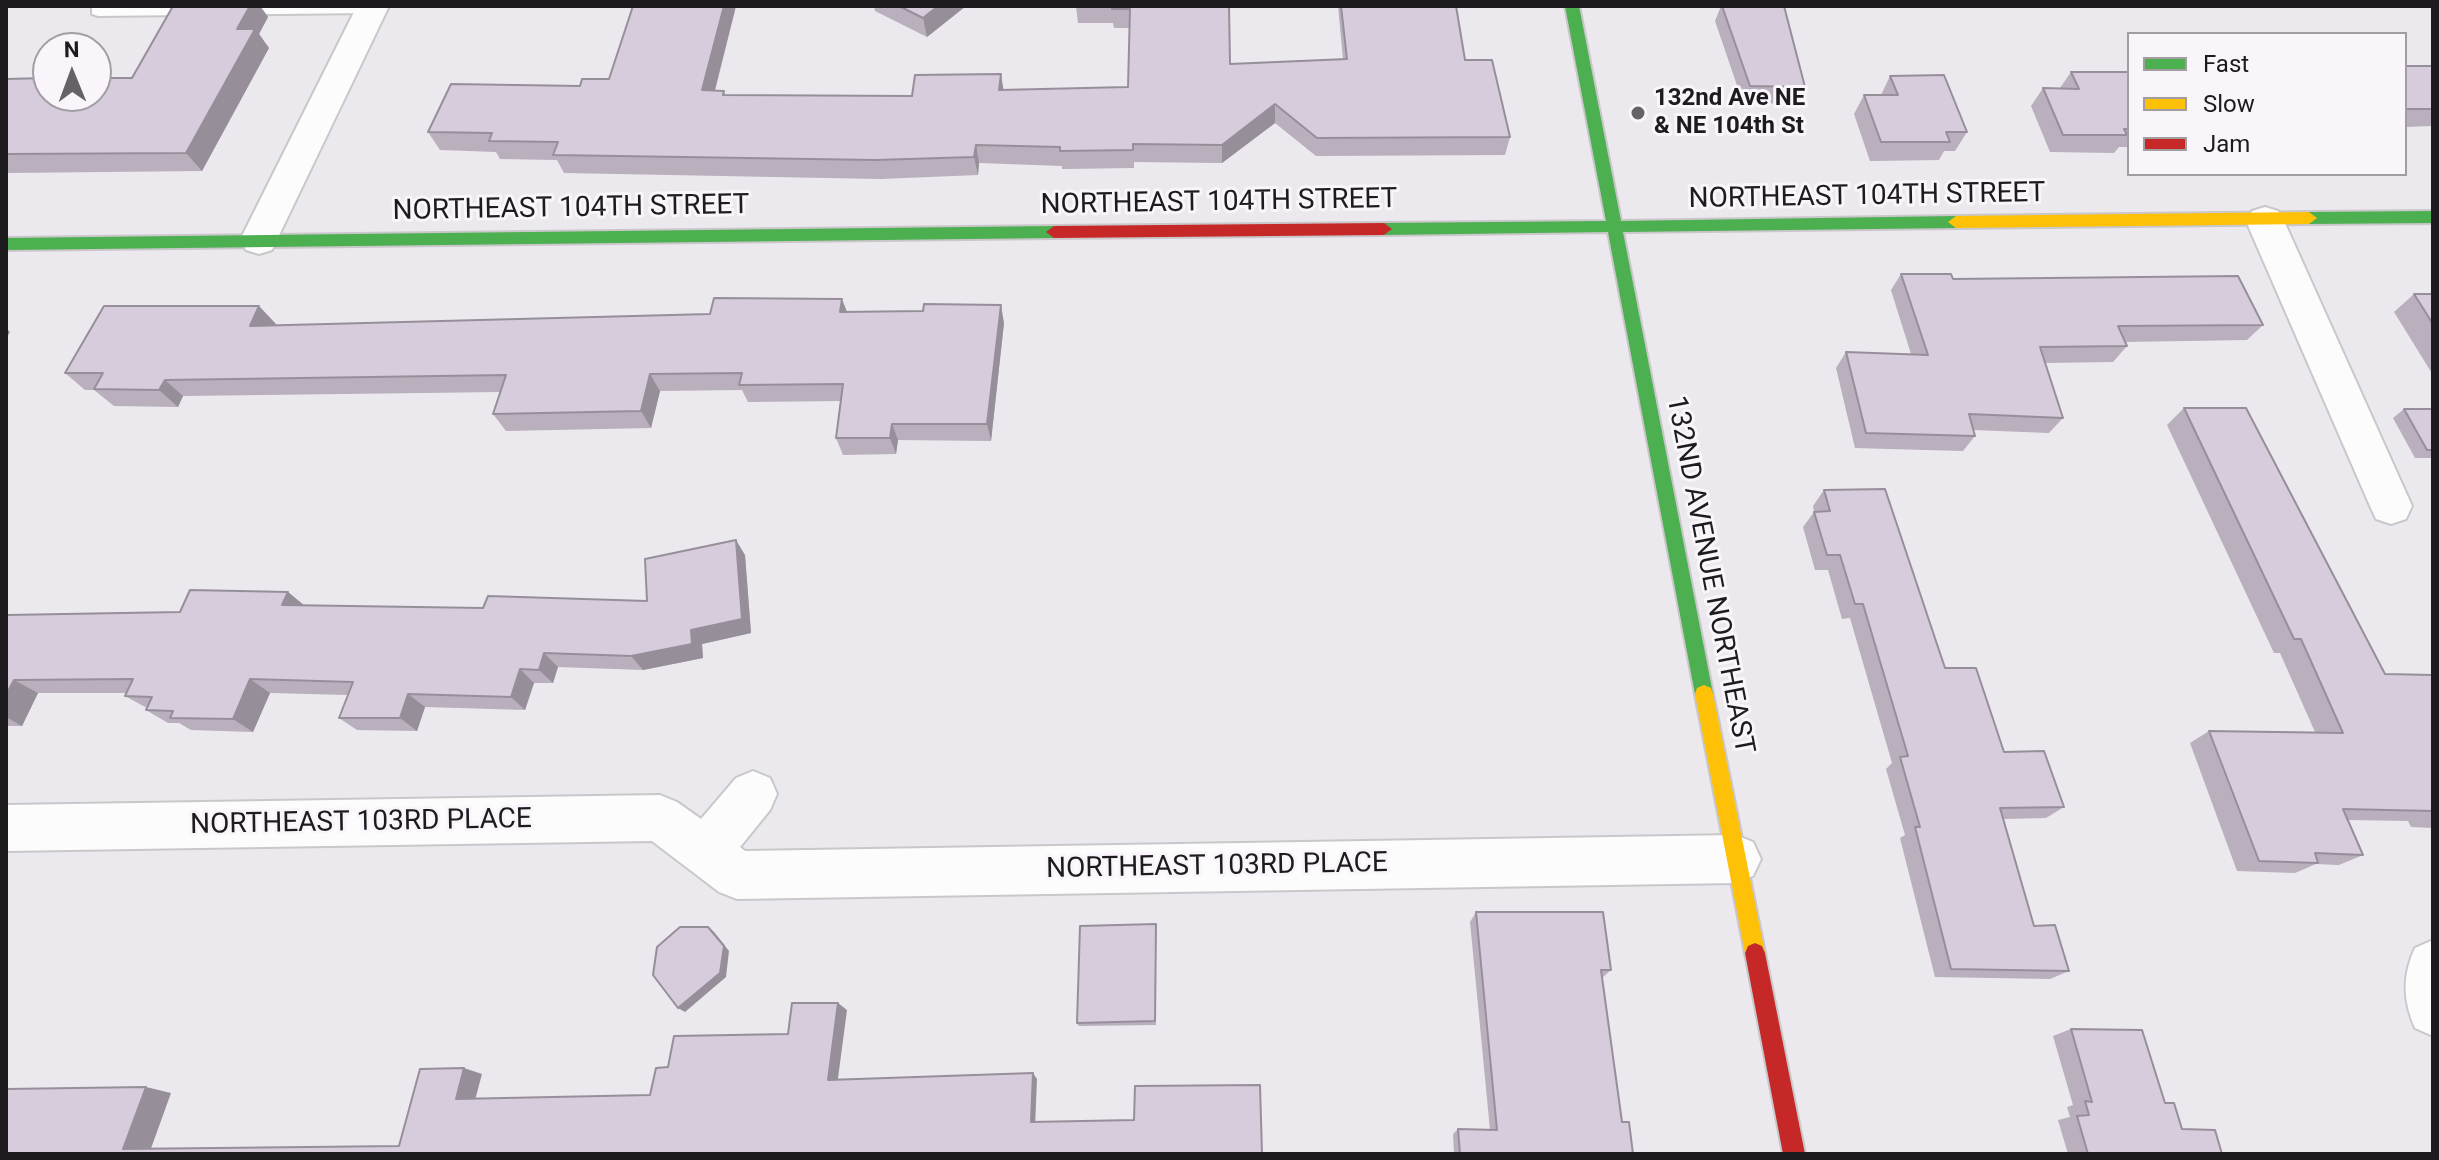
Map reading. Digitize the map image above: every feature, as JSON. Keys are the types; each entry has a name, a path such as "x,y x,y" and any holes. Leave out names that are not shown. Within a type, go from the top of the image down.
{"street":[{"name":"132ND AVENUE NORTHEAST","path":"1572,6 1794,1154"},
{"path":"259,240 373,7"},
{"name":"NORTHEAST 104TH STREET","path":"6,244 2433,217"},
{"path":"2265,221 2391,506"},
{"path":"705,851 753,794"},
{"name":"NORTHEAST 103RD PLACE","path":"6,828 660,818 737,875 1736,859"},
{"path":"2433,966 2430,987 2433,1010"}],"lane":[{"path":"98,10 373,7"}],"building":[{"path":"173,6 250,6 237,29 255,29 186,153 6,154 6,79 32,78 32,112 112,112 112,78 132,78"},
{"path":"633,6 724,6 702,90 724,91 723,95 912,96 915,75 1001,74 999,90 1128,87 1130,9 1112,9 1112,6 1229,6 1230,64 1347,59 1341,6 1456,6 1465,60 1492,60 1510,137 1317,138 1275,104 1222,145 1133,144 1133,150 1060,151 1060,147 976,145 974,157 875,160 553,155 558,142 489,141 492,133 428,132 451,84 580,86 582,79 609,79"},
{"path":"899,6 938,6 923,18"},
{"path":"1722,6 1784,6 1805,87 1750,86"},
{"path":"2407,66 2433,66 2433,109 2407,109"},
{"path":"2071,72 2127,72 2127,129 2124,129 2127,135 2063,135 2043,88 2079,89"},
{"path":"1944,75 1967,132 1946,132 1950,142 1881,142 1864,95 1898,95 1890,76"},
{"path":"1901,274 1951,274 1953,279 2238,276 2263,325 2118,326 2127,346 2040,347 2063,418 1969,414 1975,436 1866,433 1846,352 1928,355"},
{"path":"2414,294 2433,294 2433,324"},
{"path":"714,298 842,299 840,312 923,311 924,304 1001,305 987,424 892,424 890,438 836,438 843,384 739,385 742,373 650,374 641,411 493,414 506,375 165,380 159,390 94,389 103,373 65,373 104,306 259,306 250,326 710,314"},
{"path":"2184,408 2246,408 2385,674 2433,675 2433,811 2343,809 2363,855 2315,853 2318,863 2259,861 2209,731 2343,733 2301,639 2294,639"},
{"path":"2404,409 2433,409 2433,450 2427,450"},
{"path":"1885,489 1945,668 1976,668 2004,752 2044,751 2064,807 2000,808 2034,926 2055,925 2069,971 1951,969 1915,827 1920,827 1900,757 1908,756 1863,604 1855,604 1840,555 1827,555 1814,512 1830,511 1824,490"},
{"path":"736,540 742,619 691,630 692,644 631,656 544,653 539,670 520,669 511,697 408,694 400,718 339,718 353,682 250,679 233,719 170,718 173,711 146,710 152,697 125,696 133,679 14,680 6,695 6,615 180,612 190,590 288,592 282,605 483,608 488,596 647,601 645,559"},
{"path":"1476,912 1603,912 1611,970 1601,970 1622,1122 1629,1122 1633,1154 1460,1154 1458,1129 1497,1130"},
{"path":"1156,924 1155,1021 1077,1023 1080,926"},
{"path":"680,927 708,927 724,946 720,973 678,1008 653,975 657,947"},
{"path":"792,1003 838,1003 828,1080 1033,1073 1031,1122 1134,1120 1135,1086 1260,1085 1262,1154 6,1154 6,1089 146,1087 123,1149 399,1146 420,1069 464,1068 456,1099 650,1095 656,1068 668,1067 674,1036 788,1034"},
{"path":"2071,1029 2142,1030 2165,1103 2174,1103 2182,1129 2215,1130 2222,1154 2088,1154 2077,1116 2089,1115 2085,1101 2092,1102"}],"traffic: fast":[{"path":"1572,6 1704,694"},
{"path":"2309,218 2433,217"},
{"path":"1384,229 1956,222"},
{"path":"6,244 1054,232"}],"traffic: slow":[{"path":"1956,222 2309,218"},
{"path":"1704,694 1755,953"}],"traffic: jam":[{"path":"1054,232 1384,229"},
{"path":"1755,953 1794,1154"}],"place":[{"name":"132nd Ave NE & NE 104th St","path":"1638,113"}]}
